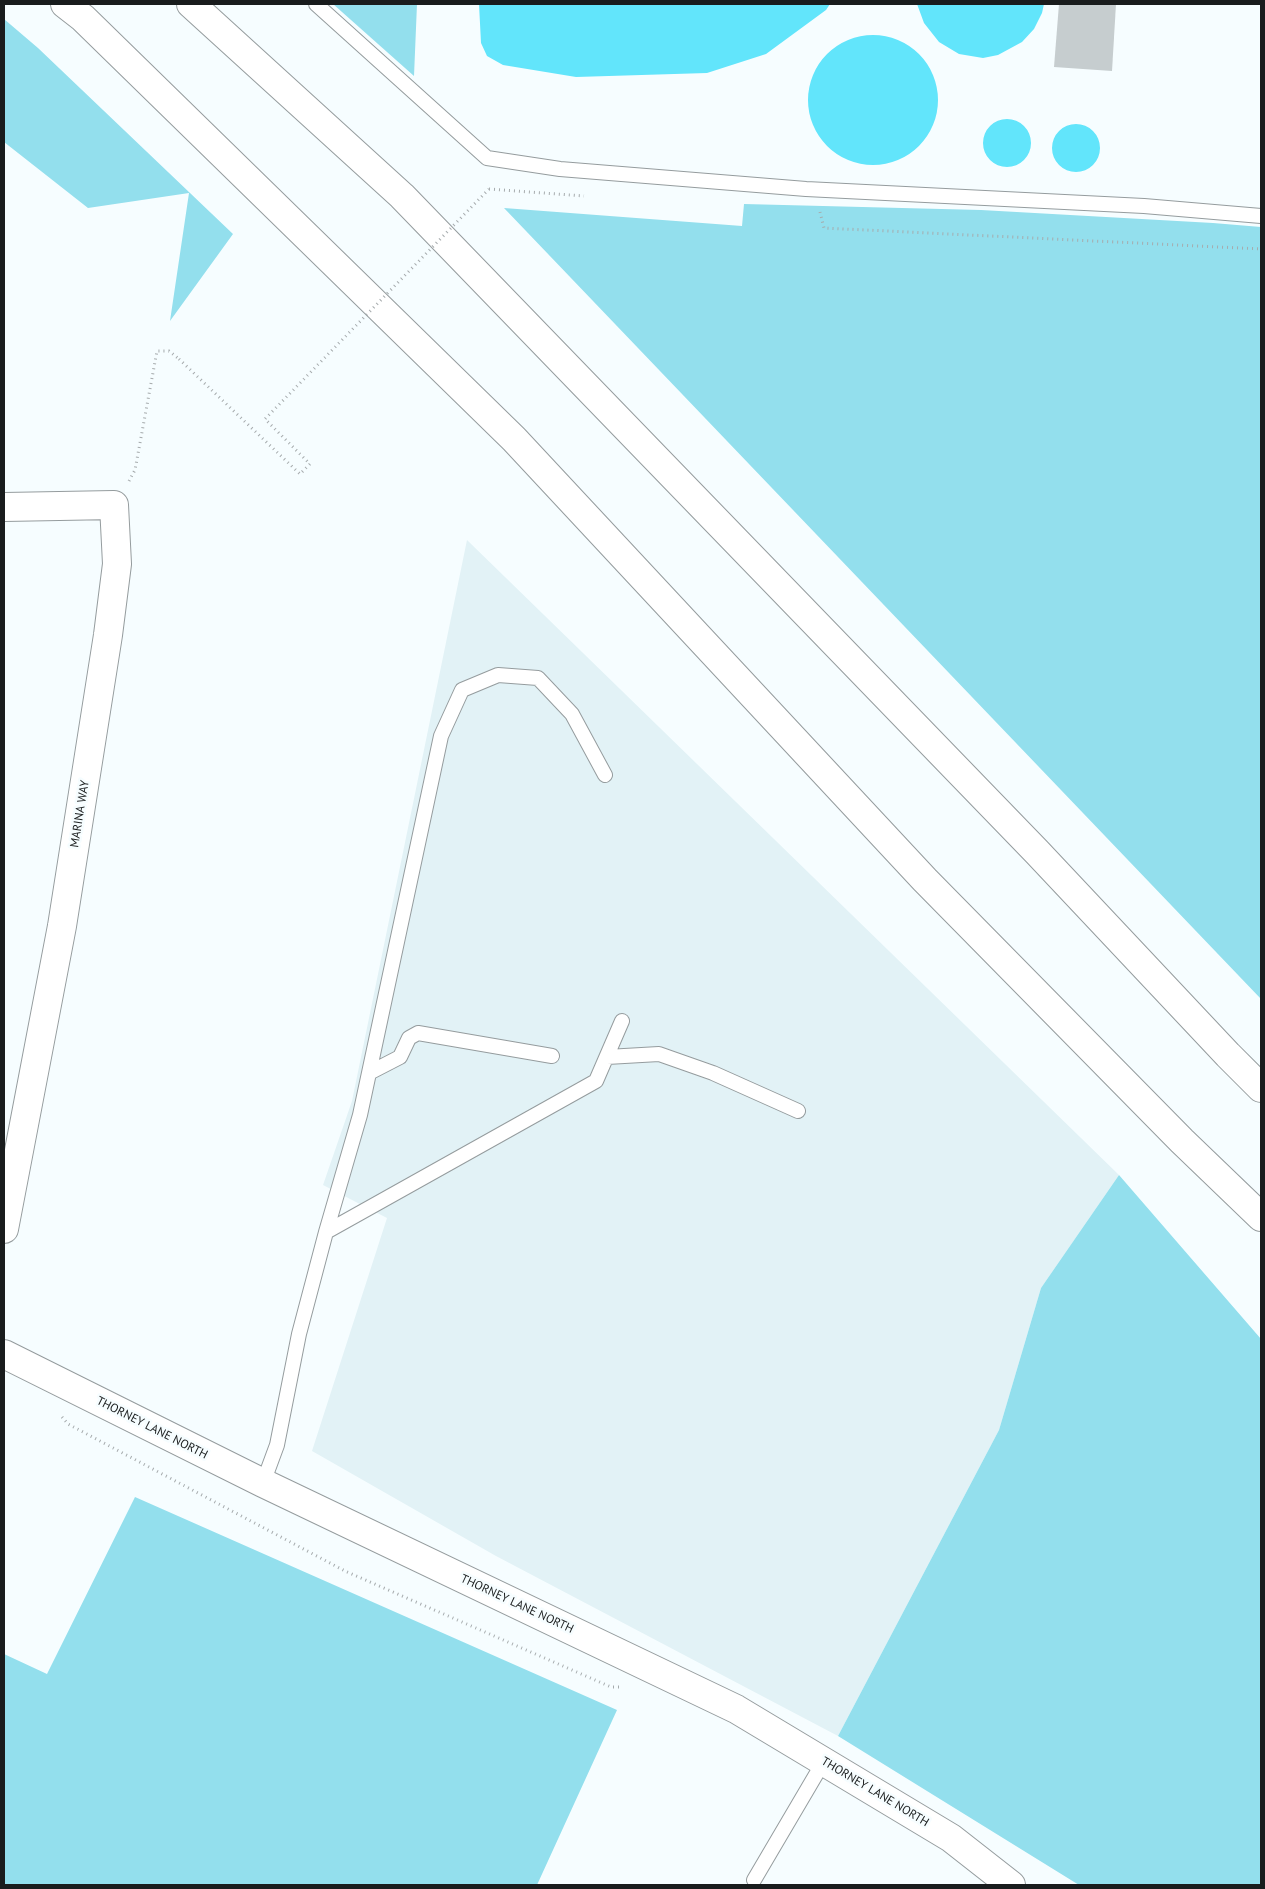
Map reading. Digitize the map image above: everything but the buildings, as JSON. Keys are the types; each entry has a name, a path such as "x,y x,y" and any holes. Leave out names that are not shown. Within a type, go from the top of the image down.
{"main road":[{"path":"65,4 97,32 514,438 925,880 1175,1134 1261,1217"},
{"path":"191,4 402,196 1037,852 1261,1088"},
{"path":"4,507 114,505"},
{"name":"MARINA WAY","path":"4,1229 62,926 108,634 117,564 114,505"},
{"name":"THORNEY LANE NORTH","path":"4,1354 263,1483 729,1706 951,1838 1011,1885"}],"lane":[{"path":"316,4 487,158 560,169 806,189 1144,206 1261,216"},
{"path":"263,1483 277,1445 299,1334 360,1115 441,736 462,690 498,675 538,678 572,714 605,775"},
{"path":"326,1232 596,1081 622,1021"},
{"path":"369,1073 400,1057 410,1038 418,1033 552,1056"},
{"path":"606,1057 659,1054 713,1073 798,1111"},
{"path":"754,1880 824,1761"}],"path":[{"path":"114,505 135,470 157,351 168,351 179,359 300,474 310,464 265,419 490,190"},
{"path":"818,205 824,228 1261,249"},
{"path":"61,1417 77,1428 345,1571 611,1687 621,1687"}],"shaded area":[{"path":"333,4 417,4 414,76"},
{"path":"479,4 830,4 826,10 766,54 707,73 576,77 503,65 487,56 481,43"},
{"path":"917,4 1044,4 1034,29 1022,42 998,55 983,58 959,54 939,42 924,23"},
{"path":"4,19 38,48 233,234 170,321 189,193 88,208 4,142"},
{"path":"873,35 886,36 898,40 919,54 933,75 937,87 937,113 933,125 919,146 898,160 886,164 873,165 860,164 848,160 827,146 813,125 809,113 808,100 809,87 813,75 827,54 848,40 860,36"},
{"path":"1007,119 1016,121 1024,126 1029,134 1031,143 1029,152 1024,160 1016,165 1007,167 998,165 990,160 985,152 983,143 985,134 990,126 998,121"},
{"path":"1076,124 1085,126 1093,131 1098,139 1100,148 1098,157 1093,165 1085,170 1076,172 1067,170 1059,165 1054,157 1052,148 1054,139 1059,131 1067,126"},
{"path":"744,204 981,210 1261,227 1261,999 504,208 742,226"},
{"path":"467,540 1119,1175 1041,1288 999,1430 838,1736 496,1556 312,1451 387,1218 323,1185 352,1101"},
{"path":"1119,1175 1261,1339 1261,1885 1079,1885 838,1736 999,1430 1041,1288"},
{"path":"135,1497 617,1710 537,1885 4,1885 4,1654 47,1674"}]}
